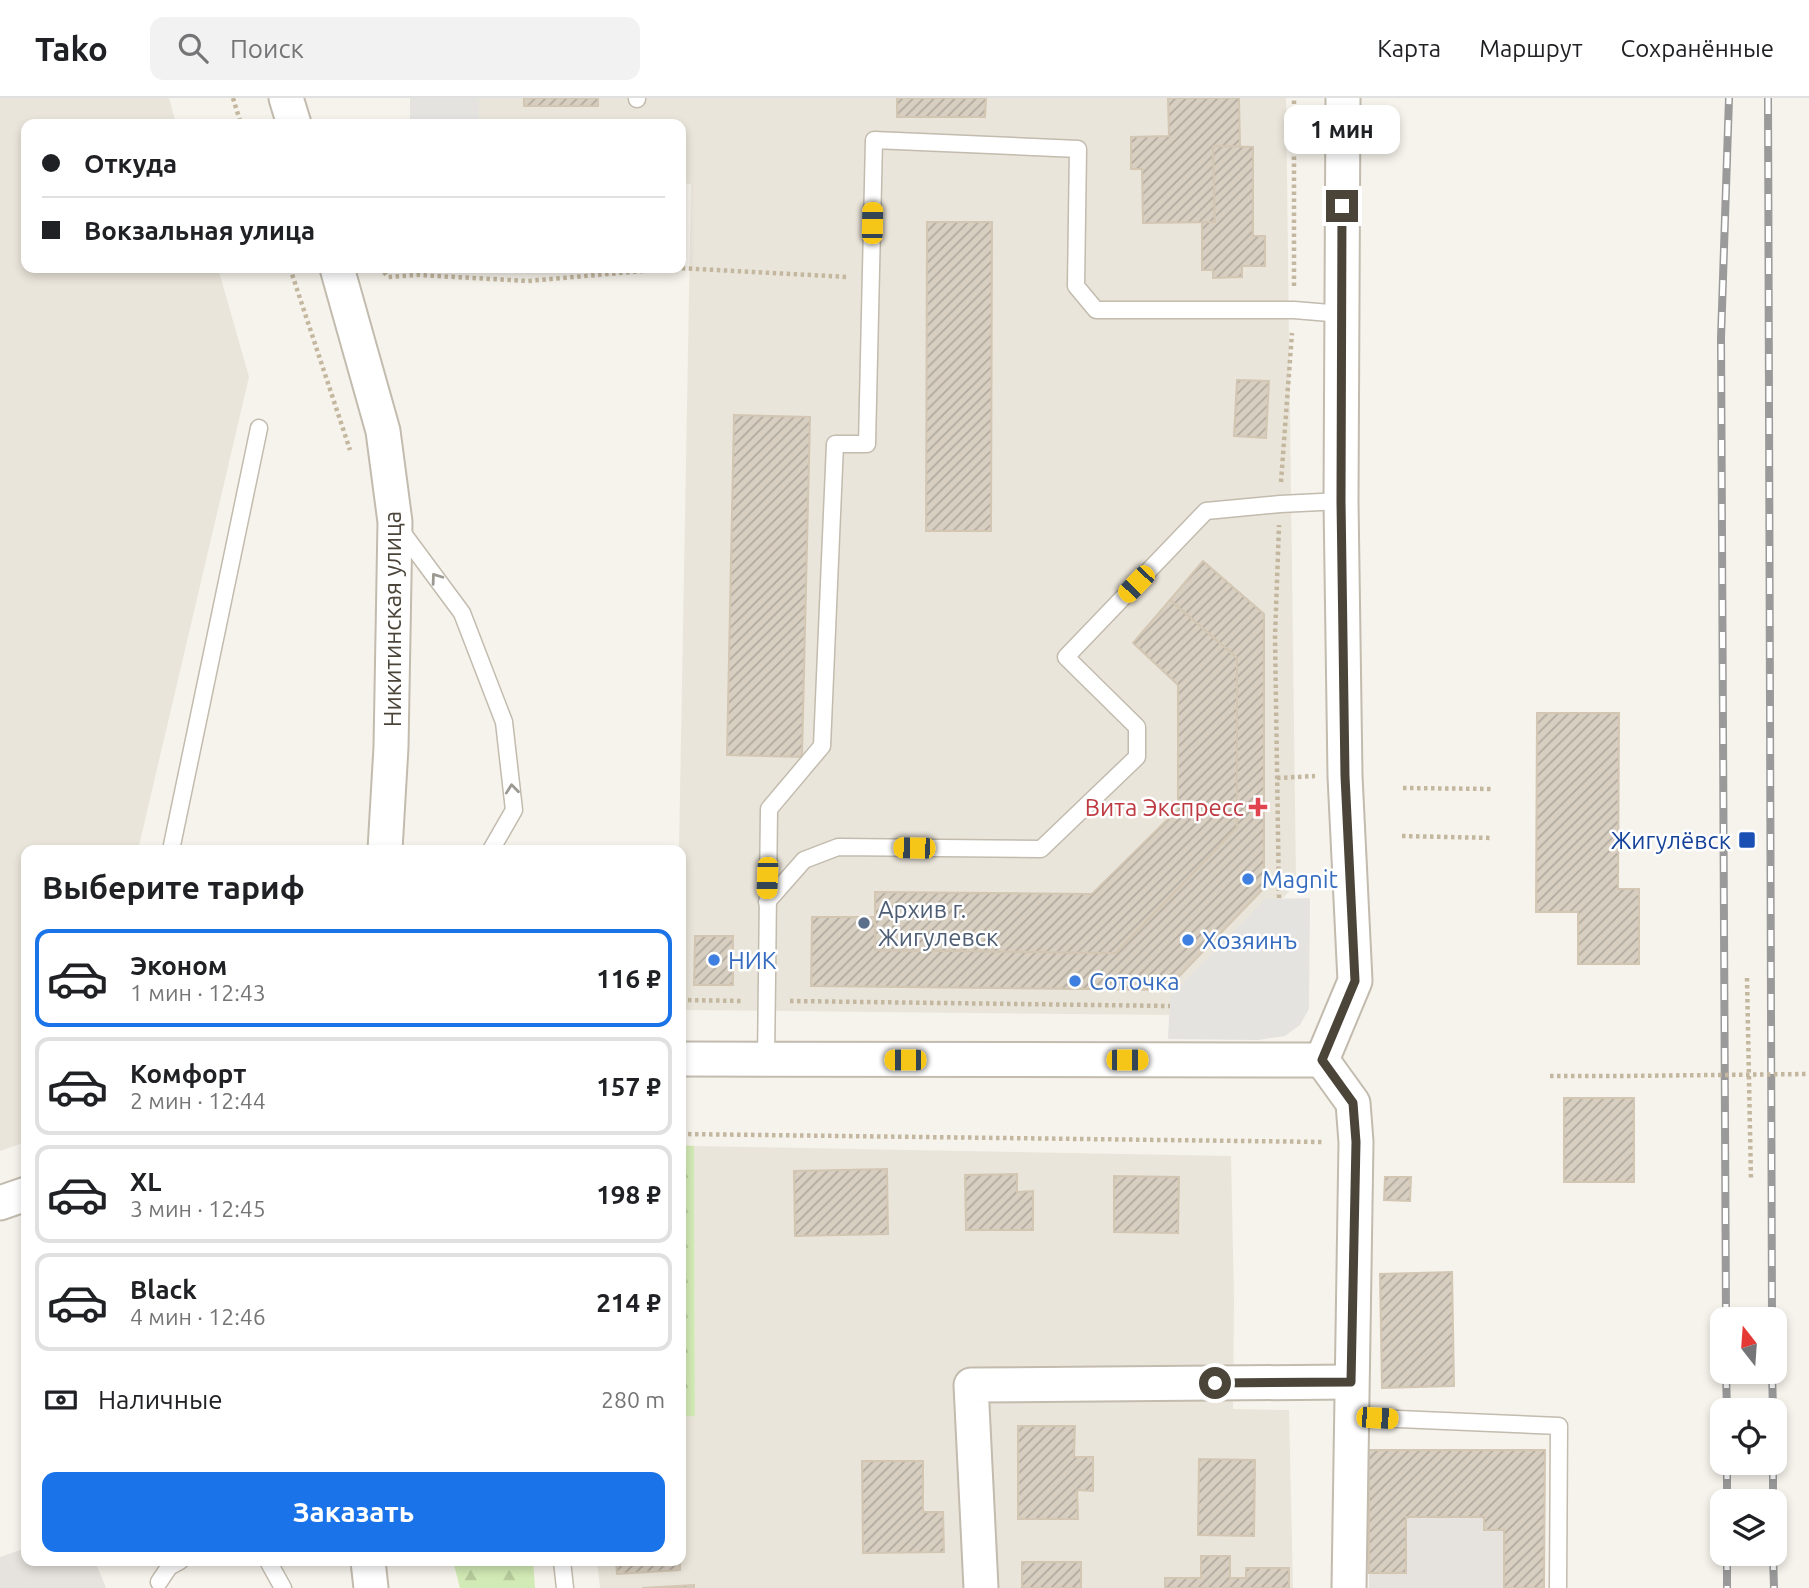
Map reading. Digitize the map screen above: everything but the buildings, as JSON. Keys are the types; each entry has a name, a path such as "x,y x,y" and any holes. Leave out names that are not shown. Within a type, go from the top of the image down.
{"street":[{"path":"286,98 292,119"},
{"path":"1322,1060 1355,981 1345,776 1341,501 1343,98"},
{"name":"Никитинская улица","path":"338,273 383,431 395,522 391,747 385,845"},
{"path":"686,1059 1322,1060"},
{"path":"1322,1060 1353,1103 1356,1142 1349,1588"},
{"path":"0,1203 21,1196"},
{"path":"981,1588 971,1385 1351,1382"}],"lane":[{"path":"766,1061 769,809 822,746 835,444 867,444 874,140 1078,149 1076,286 1096,310 1294,310 1342,314"},
{"path":"172,845 259,428"},
{"path":"766,902 804,860 838,847 1041,849 1137,757 1137,727 1066,657 1206,511 1341,501"},
{"path":"395,522 462,613 504,722 514,810 494,845"},
{"path":"1352,1417 1559,1426 1558,1588"},
{"path":"159,1582 171,1566"},
{"path":"271,1566 283,1588"},
{"path":"563,1566 565,1588"}],"path":[{"path":"233,98 240,119"},
{"path":"686,268 871,278"},
{"path":"292,273 352,456"},
{"path":"385,273 388,277 418,275 528,281 620,273"},
{"path":"1277,778 1322,776"},
{"path":"1403,788 1493,789"},
{"path":"1402,836 1493,838"},
{"path":"1747,978 1751,1181"},
{"path":"686,1000 1170,1006"},
{"path":"1549,1076 1809,1074"},
{"path":"686,1134 1356,1142"}],"shaded area":[{"path":"0,98 169,98 175,119 21,119 21,273 219,273 249,377 139,845 21,845 21,1144 0,1151"},
{"path":"410,98 479,98 479,119 410,119"},
{"path":"431,98 1286,98 1296,884 1174,1015 686,1010 686,845 679,845 691,184 686,184 686,119 431,119"},
{"path":"1310,898 1309,1009 1300,1025 1285,1036 1258,1040 1168,1039 1170,997 1265,899"},
{"path":"694,1146 1231,1156 1233,1409 1289,1410 1293,1588 600,1588 598,1566 686,1566 686,1417 695,1416"},
{"path":"1369,1450 1545,1450 1544,1588 1369,1588"},
{"path":"21,1550 21,1566 97,1566 106,1588 0,1588 0,1557"}],"green space":[{"path":"686,1145 694,1146 695,1416 686,1417"},
{"path":"454,1566 533,1566 535,1588 460,1588"}],"railway":[{"path":"1726,1307 1721,338 1729,98"},
{"path":"1768,98 1772,1307"},
{"path":"1726,1384 1727,1398"},
{"path":"1772,1384 1773,1398"},
{"path":"1727,1475 1727,1489"},
{"path":"1773,1475 1773,1489"},
{"path":"1727,1566 1727,1588"},
{"path":"1773,1566 1774,1588"}],"place":[{"name":"Вита Экспресс","path":"1258,807"},
{"name":"Жигулёвск","path":"1747,840"},
{"name":"Magnit","path":"1248,879"},
{"name":"Архив г. Жигулевск","path":"864,923"},
{"name":"Хозяинъ","path":"1188,940"},
{"name":"НИК","path":"714,960"},
{"name":"Соточка","path":"1075,981"}],"route":[{"path":"1215,1383 1351,1382 1356,1142 1353,1103 1322,1060 1355,981 1345,776 1341,501 1342,206"}]}
